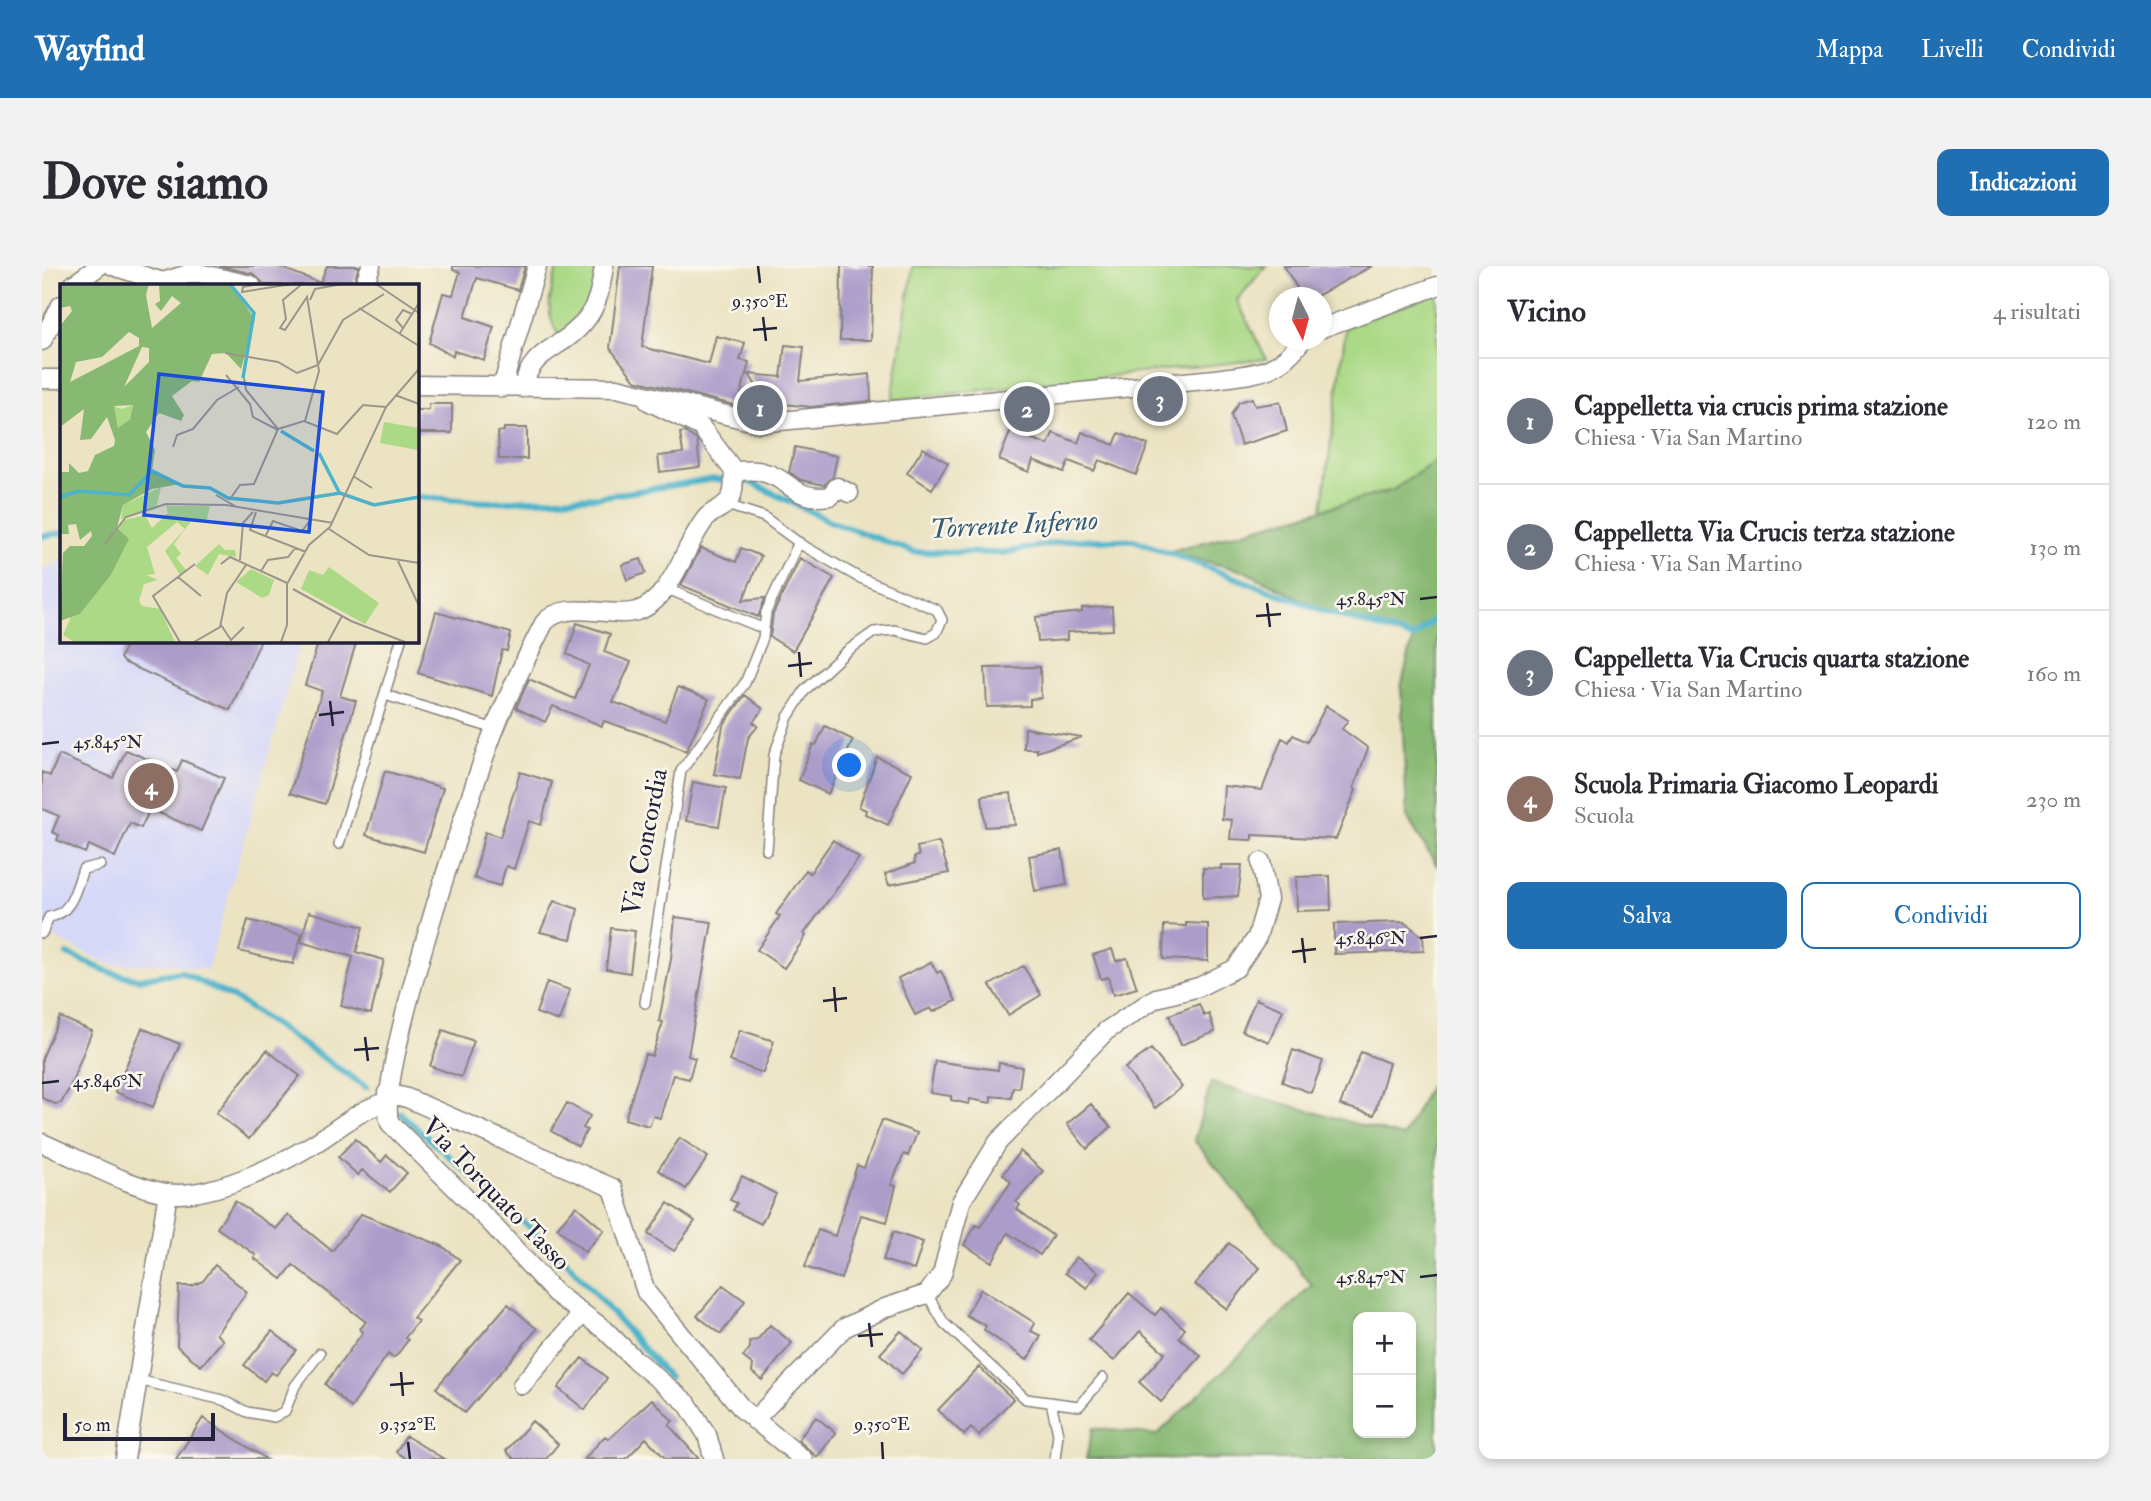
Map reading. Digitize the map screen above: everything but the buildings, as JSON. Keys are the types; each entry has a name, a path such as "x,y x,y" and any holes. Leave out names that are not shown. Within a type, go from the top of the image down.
{"street":[{"path":"74,284 99,266"},
{"path":"113,266 163,282 194,272 247,284"},
{"path":"364,284 371,266"},
{"path":"502,388 537,266"},
{"path":"523,388 526,373 533,360 576,331 588,317 598,298 604,266"},
{"path":"1332,324 1437,286"},
{"path":"42,341 60,307"},
{"path":"639,396 759,423 813,420 1269,371 1290,358 1295,350"},
{"path":"42,379 60,379"},
{"path":"418,385 617,388 701,427 732,486"},
{"path":"386,1098 443,882 495,729 547,620 561,612 639,611 665,588 709,516 732,486 763,472 801,495 814,499 830,496 837,487 849,493"},
{"path":"754,1420 844,1328 885,1308 927,1294 942,1274 961,1202 998,1142 1106,1031 1156,998 1199,988 1236,968 1257,937 1268,899 1261,862"},
{"path":"42,1143 132,1182 168,1193 199,1192 256,1172 311,1146 386,1098 407,1098 613,1188 646,1292 743,1410 803,1459"},
{"name":"Via Torquato Tasso","path":"386,1098 390,1123 491,1223 555,1293 605,1330 690,1406 707,1435 714,1459"},
{"path":"125,1459 168,1193"},
{"path":"522,1385 582,1314"}],"lane":[{"path":"732,486 764,517 799,542 858,577 937,610 942,620 936,633 927,638 891,630 865,637 806,690 788,717 774,755 767,850"},
{"name":"Via Concordia","path":"645,1003 681,771 745,683 763,638 762,628 780,578 799,542"},
{"path":"665,588 762,628"},
{"path":"339,844 400,642"},
{"path":"385,695 495,729"},
{"path":"42,933 45,914 58,916 71,903 83,869 100,865"},
{"path":"927,1294 944,1323 1026,1399 1079,1406 1103,1378"},
{"path":"138,1380 223,1400 247,1412 280,1416 290,1403 295,1386 320,1353"},
{"path":"1051,1402 1058,1434 1055,1459"}],"shaded area":[{"path":"60,561 60,642 301,642 207,970 165,963 111,965 42,932 42,570"}],"green space":[{"path":"558,266 598,266 599,294 563,340 556,331 550,313"},
{"path":"913,266 1266,266 1237,300 1266,359 892,400"},
{"path":"1437,293 1437,460 1393,490 1322,510 1346,327"},
{"path":"1437,460 1437,866 1407,817 1401,687 1413,638 1327,612 1244,571 1168,552 1393,490"},
{"path":"1437,1071 1437,1459 1086,1459 1093,1428 1157,1435 1312,1285 1194,1140 1211,1083 1403,1137"}],"waterway":[{"name":"Torrente Inferno","path":"418,497 488,502 599,497 714,479 750,482 832,522 914,552 1002,553 1071,540 1134,540 1327,612 1413,638 1437,617"},
{"name":"Torrente Inferno","path":"42,536 60,533"},
{"path":"67,954 109,972 138,979 181,972 239,1001 366,1087"},
{"path":"400,1113 563,1257 669,1378"},
{"path":"713,1433 723,1447 724,1459"}],"place":[{"name":"Cappelletta Via Crucis quarta stazione","path":"1160,399"},
{"name":"Cappelletta via crucis prima stazione","path":"760,408"},
{"name":"Cappelletta Via Crucis terza stazione","path":"1027,409"},
{"name":"Scuola Primaria Giacomo Leopardi","path":"151,786"}]}
